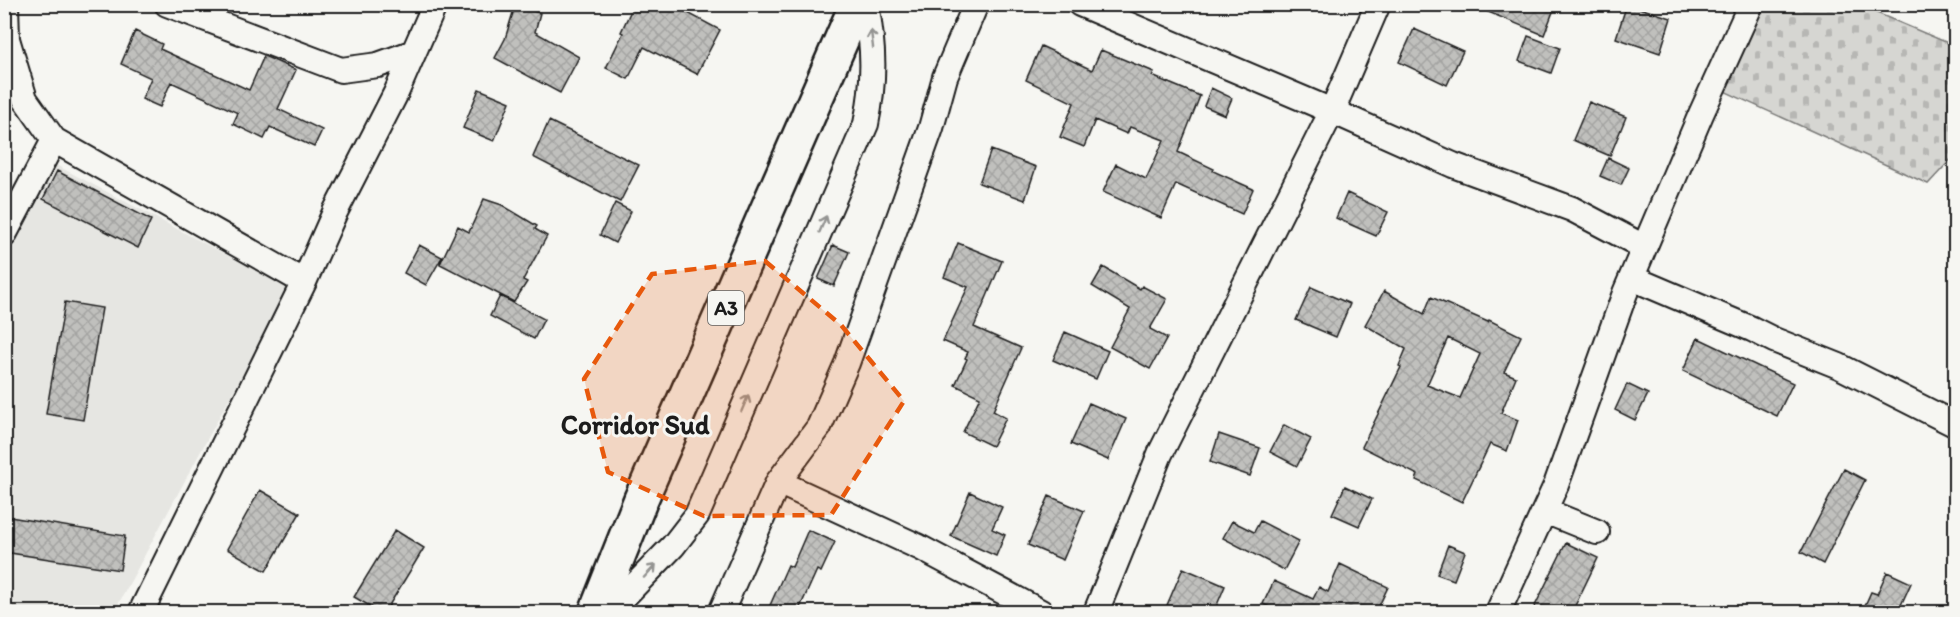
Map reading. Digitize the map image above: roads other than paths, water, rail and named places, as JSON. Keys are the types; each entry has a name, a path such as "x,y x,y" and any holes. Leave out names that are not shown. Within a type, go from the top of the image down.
{"highway":[{"name":"A3","path":"596,612 641,499 857,4"}],"street":[{"path":"6,4 7,39 26,99 54,140 304,282"},
{"path":"167,4 341,70 378,65 414,52"},
{"path":"141,612 304,282 335,212 396,93 435,4"},
{"path":"609,612 673,546 697,515 866,124 872,94 873,56 866,4"},
{"path":"721,612 778,482 819,427 848,363 931,128 945,77 976,4"},
{"path":"1080,4 1454,165 1572,209 1644,247"},
{"path":"1096,612 1160,454 1332,111 1378,4"},
{"path":"1498,612 1545,511 1625,292 1696,124 1751,4"},
{"path":"4,235 54,140"},
{"path":"1632,278 1839,366 1956,425"},
{"path":"778,482 919,547 1041,612"},
{"path":"1545,511 1598,532"}],"district":[{"name":"Corridor Sud","path":"635,425"}]}
